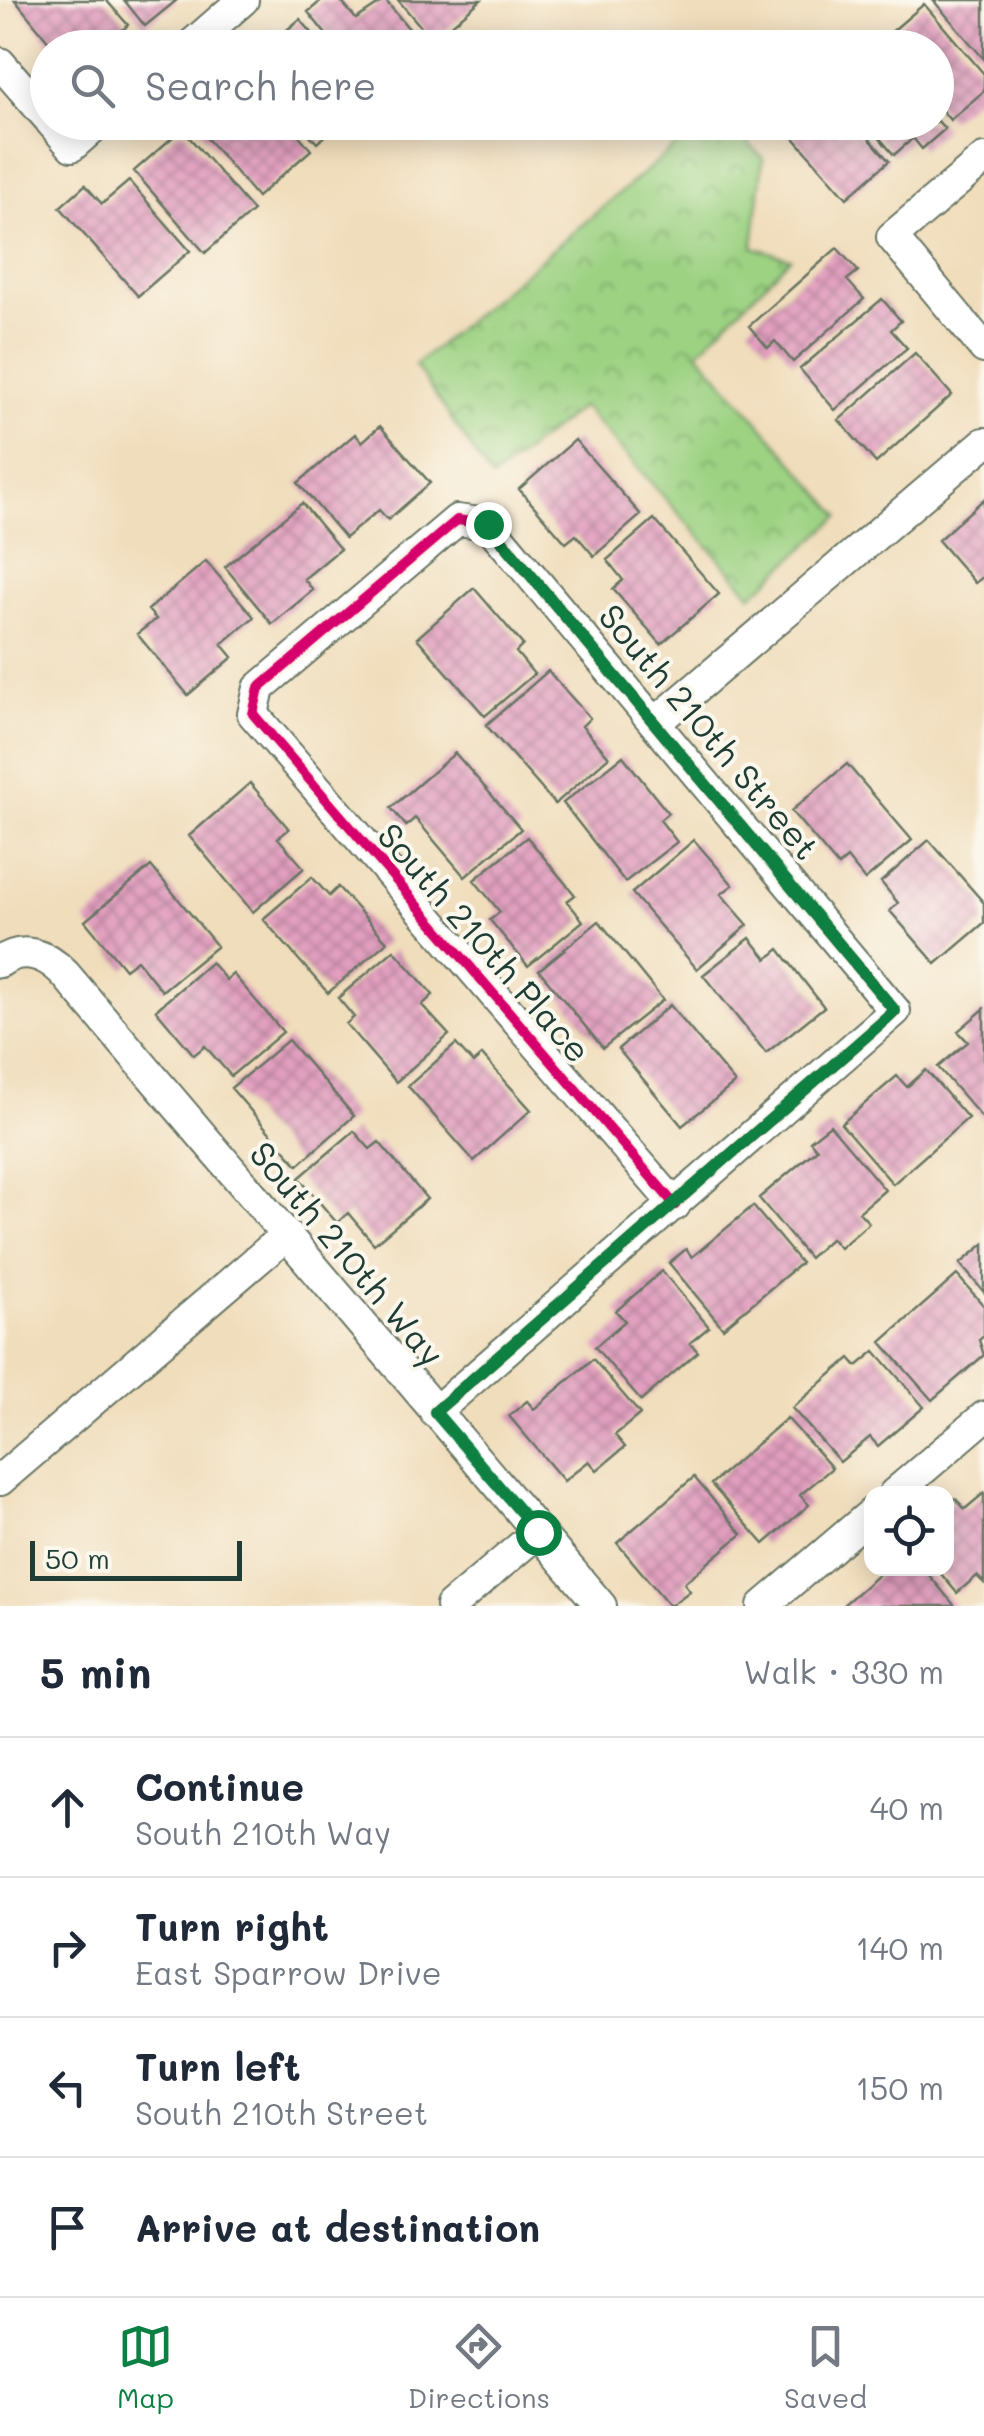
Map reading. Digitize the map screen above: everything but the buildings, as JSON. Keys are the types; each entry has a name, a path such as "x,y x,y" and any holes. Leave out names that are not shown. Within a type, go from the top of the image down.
{"street":[{"path":"209,30 244,0"},
{"path":"0,62 30,97"},
{"path":"984,159 892,236 984,348"},
{"path":"655,723 984,442"},
{"name":"South 210th Street","path":"253,714 259,688 458,520 488,524 895,1011 675,1205"},
{"name":"South 210th Place","path":"253,714 675,1205"},
{"name":"South 210th Way","path":"0,962 20,952 52,960 601,1606"},
{"path":"435,1412 675,1205"},
{"path":"0,1480 284,1237"},
{"path":"903,1486 984,1416"},
{"path":"763,1606 864,1520"},
{"path":"451,1606 538,1532"}],"green space":[{"path":"683,140 745,140 763,158 753,247 790,258 698,352 840,516 752,595 582,406 492,479 415,365"}],"cycle path":[{"path":"435,1412 895,1011 488,524 457,520 259,688 253,714 675,1205"}],"route":[{"path":"488,524 895,1011 435,1412 538,1532"}]}
